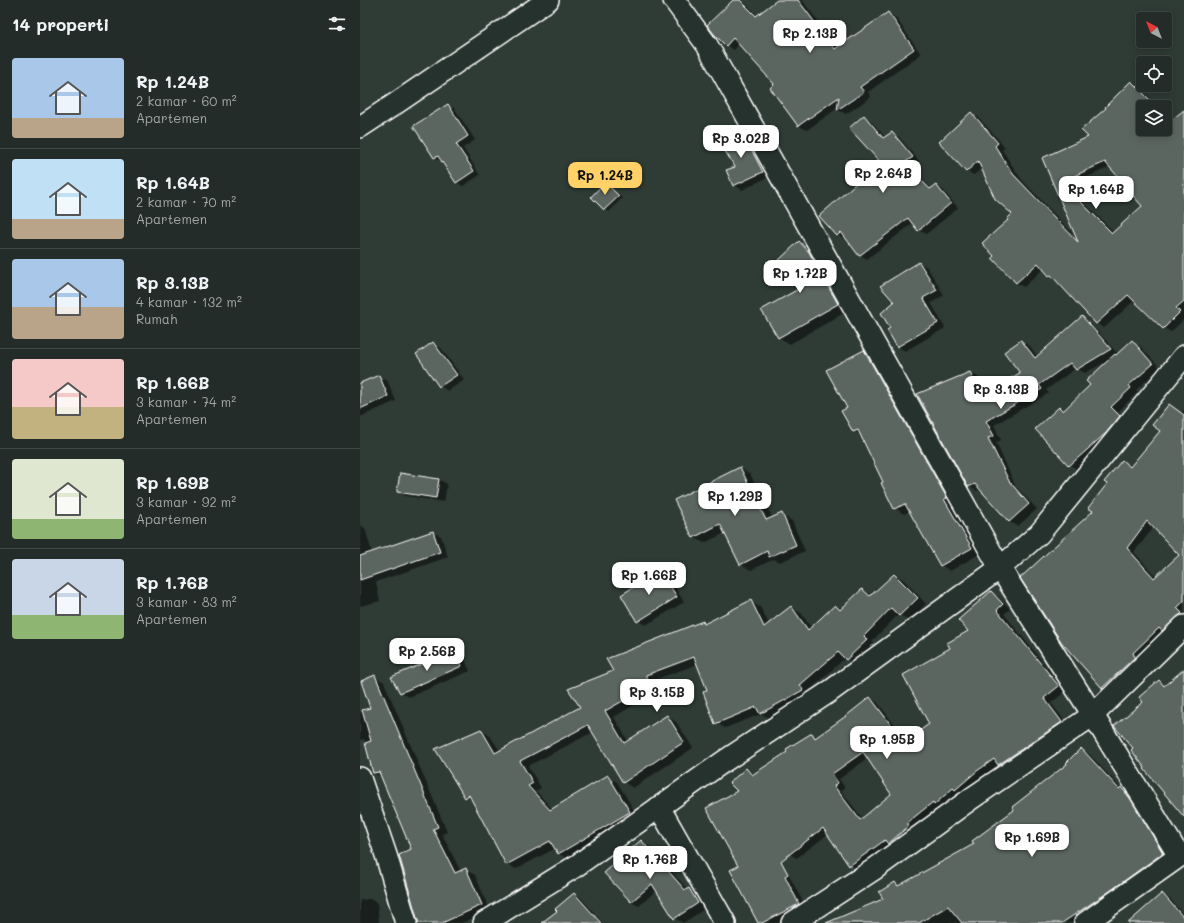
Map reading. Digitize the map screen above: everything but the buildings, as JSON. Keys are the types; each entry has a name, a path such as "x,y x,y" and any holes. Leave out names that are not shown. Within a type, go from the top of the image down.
{"street":[{"path":"360,127 548,0"},
{"path":"674,0 710,52 1000,568 1182,855 1085,923"},
{"path":"484,923 576,866 723,762 829,692 1000,568 1039,534 1184,356"},
{"path":"792,923 873,870 978,794 1094,715 1184,626"},
{"path":"360,778 386,855 406,923"},
{"path":"659,807 725,923"}]}
